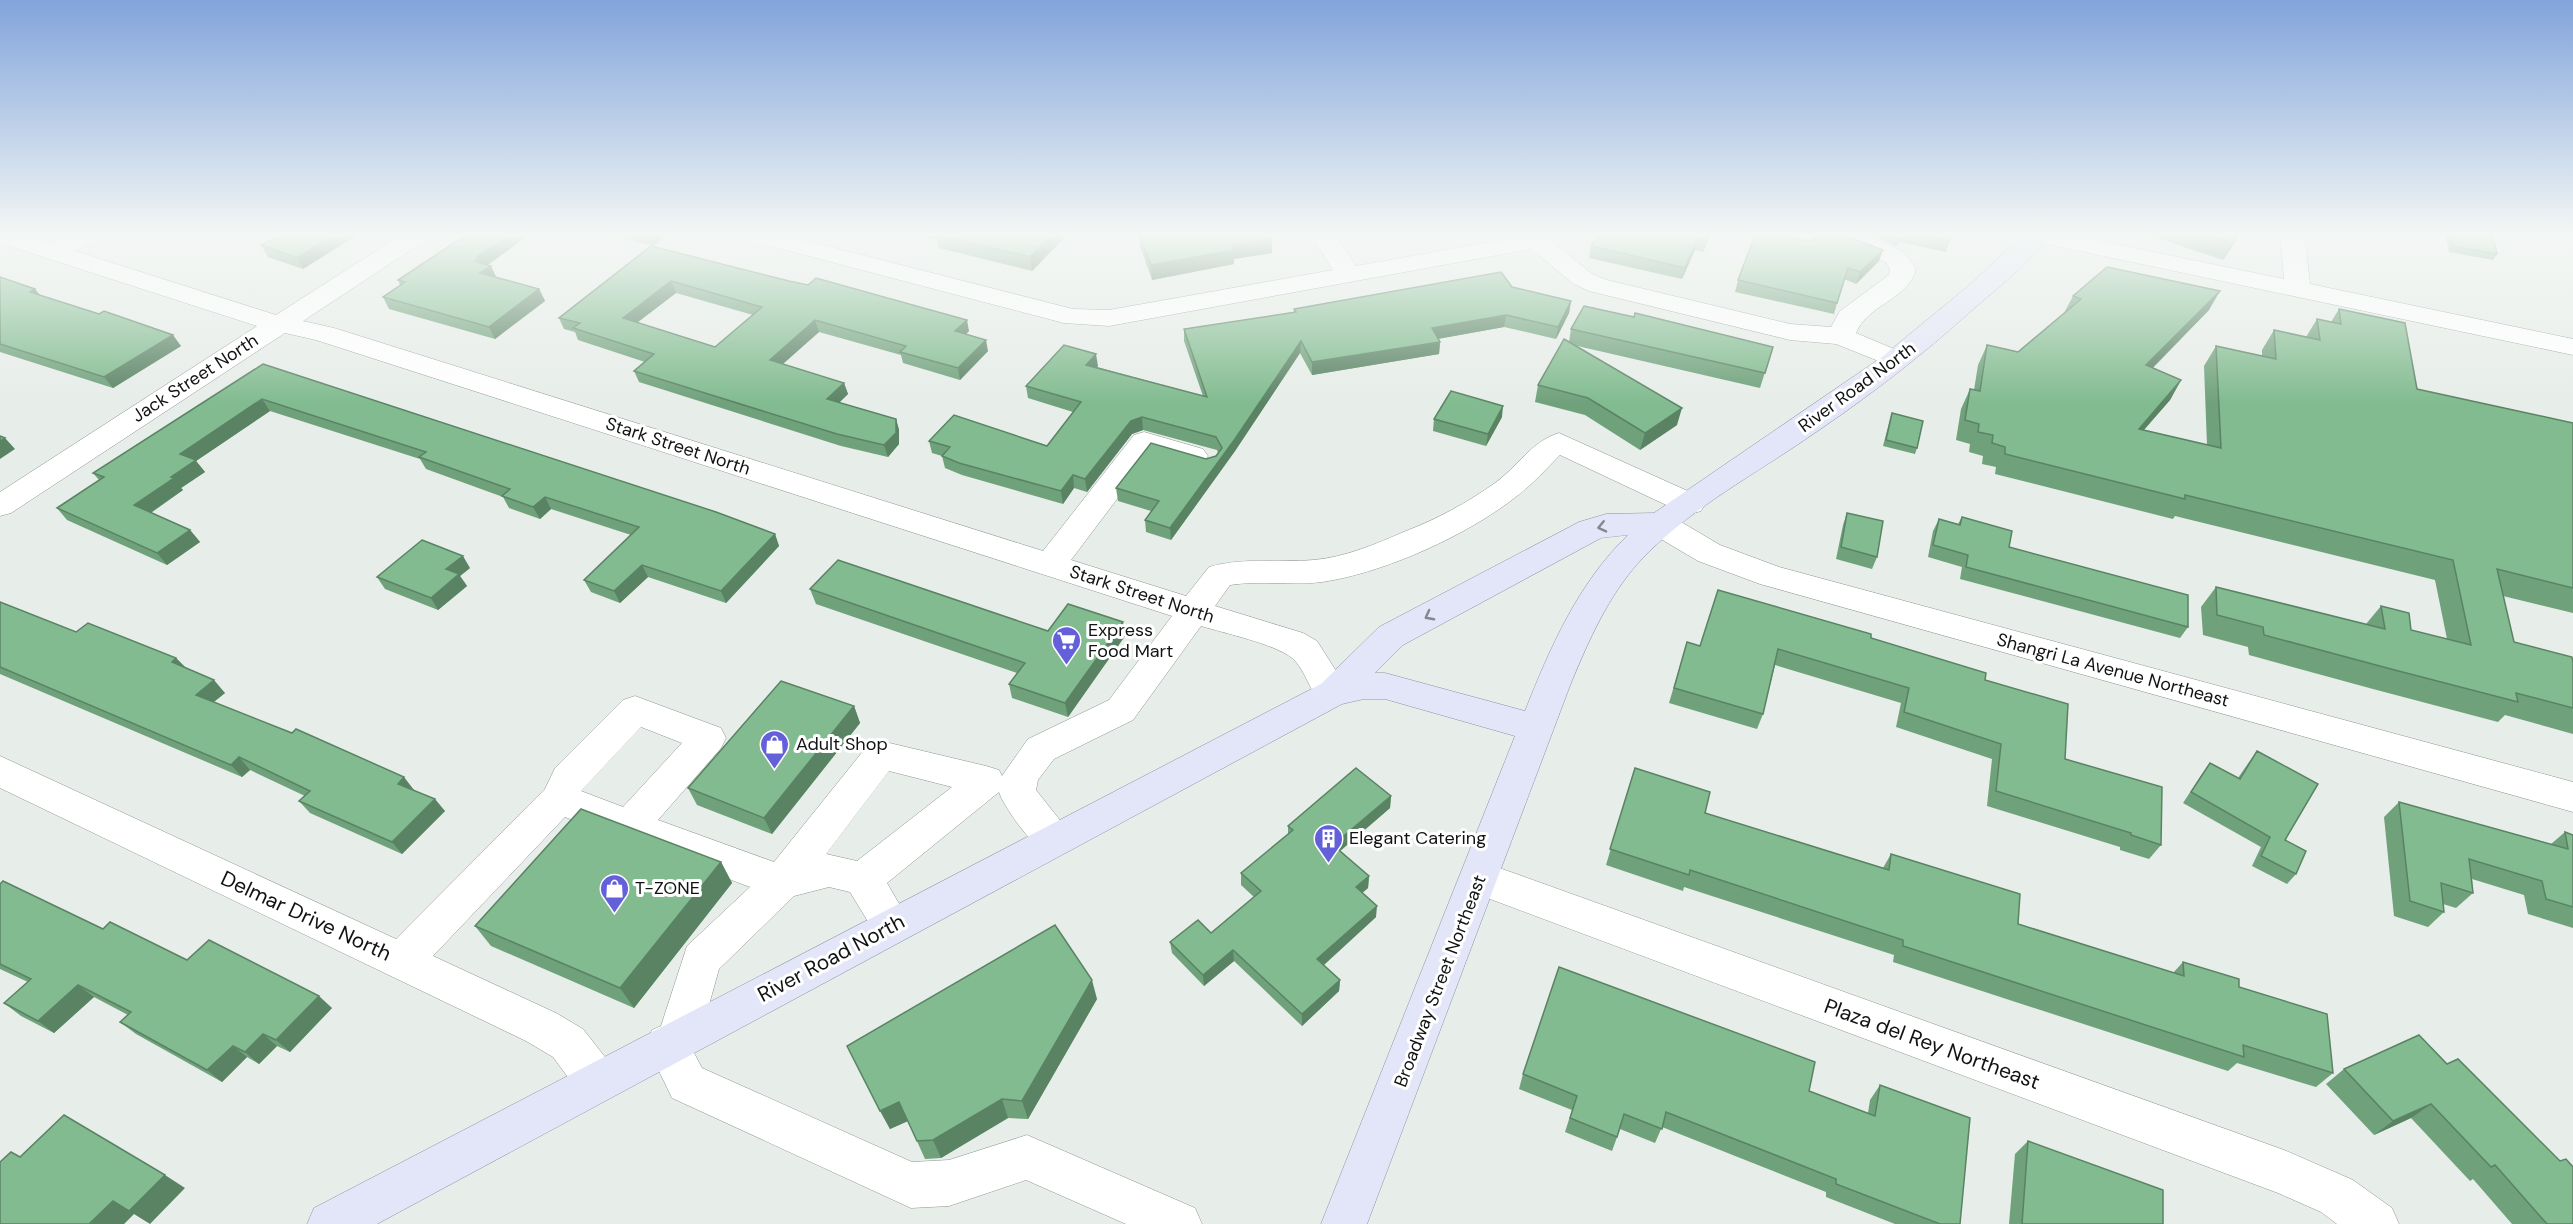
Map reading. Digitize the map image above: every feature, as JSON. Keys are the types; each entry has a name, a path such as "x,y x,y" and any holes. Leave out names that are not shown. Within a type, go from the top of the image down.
{"main road":[{"name":"River Road North","path":"1660,524 1840,401 1896,360 1980,290"},
{"path":"1333,693 1391,636 1590,530 1606,525 1660,524"},
{"name":"Broadway Street Northeast","path":"1344,1224 1480,878 1536,728 1597,595 1628,554 1660,524"},
{"path":"1333,693 1364,686 1395,687 1536,728"},
{"name":"River Road North","path":"330,1224 1333,693"}],"street":[{"name":"Stark Street North","path":"171,290 278,324 324,334 1291,642 1305,650 1333,693"},
{"name":"Jack Street North","path":"0,506 330,290"},
{"path":"969,290 1073,317 1109,318 1269,290"},
{"path":"1619,290 1790,332 1841,336 1896,360"},
{"path":"1841,336 1849,317 1885,290"},
{"path":"2303,290 2573,347"},
{"path":"1050,565 1144,442 1206,459"},
{"path":"863,879 1041,749 1121,710 1220,575 1257,569 1321,570 1348,565 1459,520 1507,490 1553,445 1559,443 1690,504"},
{"name":"Shangri La Avenue Northeast","path":"1660,524 1709,553 1771,576 2573,797"},
{"path":"401,961 559,800 568,778 635,710 708,738 629,826"},
{"path":"1054,840 1003,778 881,755 782,882 701,959 673,1041 687,1083 911,1185 949,1183 1027,1157 1179,1224"},
{"name":"Delmar Drive North","path":"0,771 541,1027 568,1043 597,1081"},
{"path":"559,800 782,882 829,870 863,879 892,926"},
{"name":"Plaza del Rey Northeast","path":"1480,878 2284,1173 2337,1196 2376,1224"}],"building":[{"path":"0,290 33,290 30,292 99,314 104,311 173,335 104,377 0,344"},
{"path":"393,290 538,290 489,327 383,297"},
{"path":"595,290 659,290 623,318 715,347 762,307 703,290 860,290 967,320 955,331 986,340 958,368 900,352 906,346 815,320 770,360 844,383 827,399 896,419 896,433 884,445 837,434 634,371 654,354 573,328 580,323 559,318"},
{"path":"1400,290 1525,290 1571,301 1558,327 1506,315 1432,328 1440,342 1312,362 1301,341 1235,439 1170,528 1145,520 1159,501 1116,488 1151,443 1206,459 1216,456 1222,448 1216,437 1142,417 1131,421 1085,479 1073,475 1061,491 959,463 942,456 950,447 929,441 954,415 1047,446 1081,402 1026,386 1064,345 1096,354 1086,365 1207,397 1184,329 1296,312 1294,309"},
{"path":"1782,290 1841,290 1837,303"},
{"path":"2080,290 2220,291 2146,365 2181,380 2139,429 2221,448 2216,346 2276,359 2274,330 2320,340 2317,319 2341,324 2339,309 2405,323 2417,389 2573,423 2573,588 2497,569 2514,642 2572,657 2573,708 2516,693 2518,702 2391,669 2264,635 2263,627 2217,615 2216,587 2385,629 2381,606 2409,613 2411,630 2471,645 2453,560 2185,495 2185,499 2005,454 2005,447 1992,443 1993,435 1978,432 1979,424 1965,420 1970,389 1980,391 1987,345 2018,352 2081,299 2073,296"},
{"path":"1584,306 1634,317 1635,313 1773,347 1765,373 1571,329"},
{"path":"1564,339 1682,408 1645,433 1588,398 1538,385"},
{"path":"263,364 716,512 775,534 721,591 642,565 614,591 584,580 639,527 545,497 533,507 502,496 510,489 419,457 426,452 262,399 180,454 196,460 134,505 190,530 157,553 57,508 104,477 93,473"},
{"path":"1451,391 1503,406 1488,434 1434,419"},
{"path":"1892,413 1923,421 1917,448 1886,440"},
{"path":"1847,513 1883,521 1877,557 1841,547"},
{"path":"1962,517 2012,531 2009,547 2188,595 2188,627 1966,567 1968,555 1933,545 1939,519 1960,525"},
{"path":"422,540 463,556 446,569 459,574 431,598 377,577"},
{"path":"838,560 1048,631 1068,604 1123,622 1065,703 1009,684 1025,663 810,589"},
{"path":"1718,590 1871,634 1871,638 1986,673 1985,680 2068,704 2065,759 2162,787 2161,845 2131,835 2131,833 1996,791 2001,744 1904,712 1909,688 1778,649 1763,714 1674,688 1687,642 1700,646"},
{"path":"0,602 76,632 88,623 176,658 172,662 214,680 196,695 292,733 296,729 404,777 398,784 435,799 392,842 299,801 310,791 239,757 231,765 0,667"},
{"name":"Adult Shop","path":"781,681 854,706 764,818 688,788"},
{"path":"2257,751 2318,784 2285,840 2306,851 2296,874 2261,856 2270,837 2191,792 2210,763 2240,779"},
{"path":"1356,768 1391,796 1333,845 1369,876 1356,887 1377,906 1317,959 1340,980 1302,1014 1233,950 1203,975 1170,942 1198,920 1211,933 1261,891 1241,873 1293,830 1288,826"},
{"path":"1635,768 1710,792 1705,813 1889,870 1891,854 2020,894 2018,924 2184,976 2183,962 2239,979 2239,987 2327,1014 2333,1073 2243,1045 2244,1057 1903,946 1903,940 1690,870 1689,875 1610,849"},
{"path":"2399,802 2568,849 2565,832 2573,835 2573,907 2546,899 2542,881 2469,859 2473,893 2441,883 2444,912 2410,901"},
{"name":"T-ZONE","path":"581,809 721,862 620,988 475,926"},
{"path":"3,881 103,929 110,922 187,960 209,940 319,996 276,1040 263,1034 245,1052 233,1046 207,1070 120,1022 131,1012 78,985 38,1021 4,1003 31,979 0,964 0,884"},
{"path":"1055,925 1092,980 1022,1101 1002,1099 933,1140 917,1141 899,1102 880,1111 847,1046"},
{"path":"1559,967 1815,1062 1809,1091 1875,1116 1880,1085 1970,1118 1960,1224 1940,1224 1836,1184 1836,1179 1666,1112 1662,1129 1624,1114 1617,1137 1570,1118 1577,1096 1523,1074"},
{"path":"2419,1035 2447,1064 2458,1059 2560,1161 2566,1159 2573,1167 2573,1224 2547,1224 2495,1165 2491,1167 2431,1104 2393,1121 2344,1069"},
{"path":"64,1115 165,1175 129,1211 113,1201 89,1224 0,1224 0,1162 11,1152 20,1157"},
{"path":"2028,1141 2163,1190 2163,1224 2022,1224"}],"place":[{"name":"Express Food Mart","path":"1067,666"},
{"name":"Adult Shop","path":"775,770"},
{"name":"Elegant Catering","path":"1328,864"},
{"name":"T-ZONE","path":"614,914"}]}
